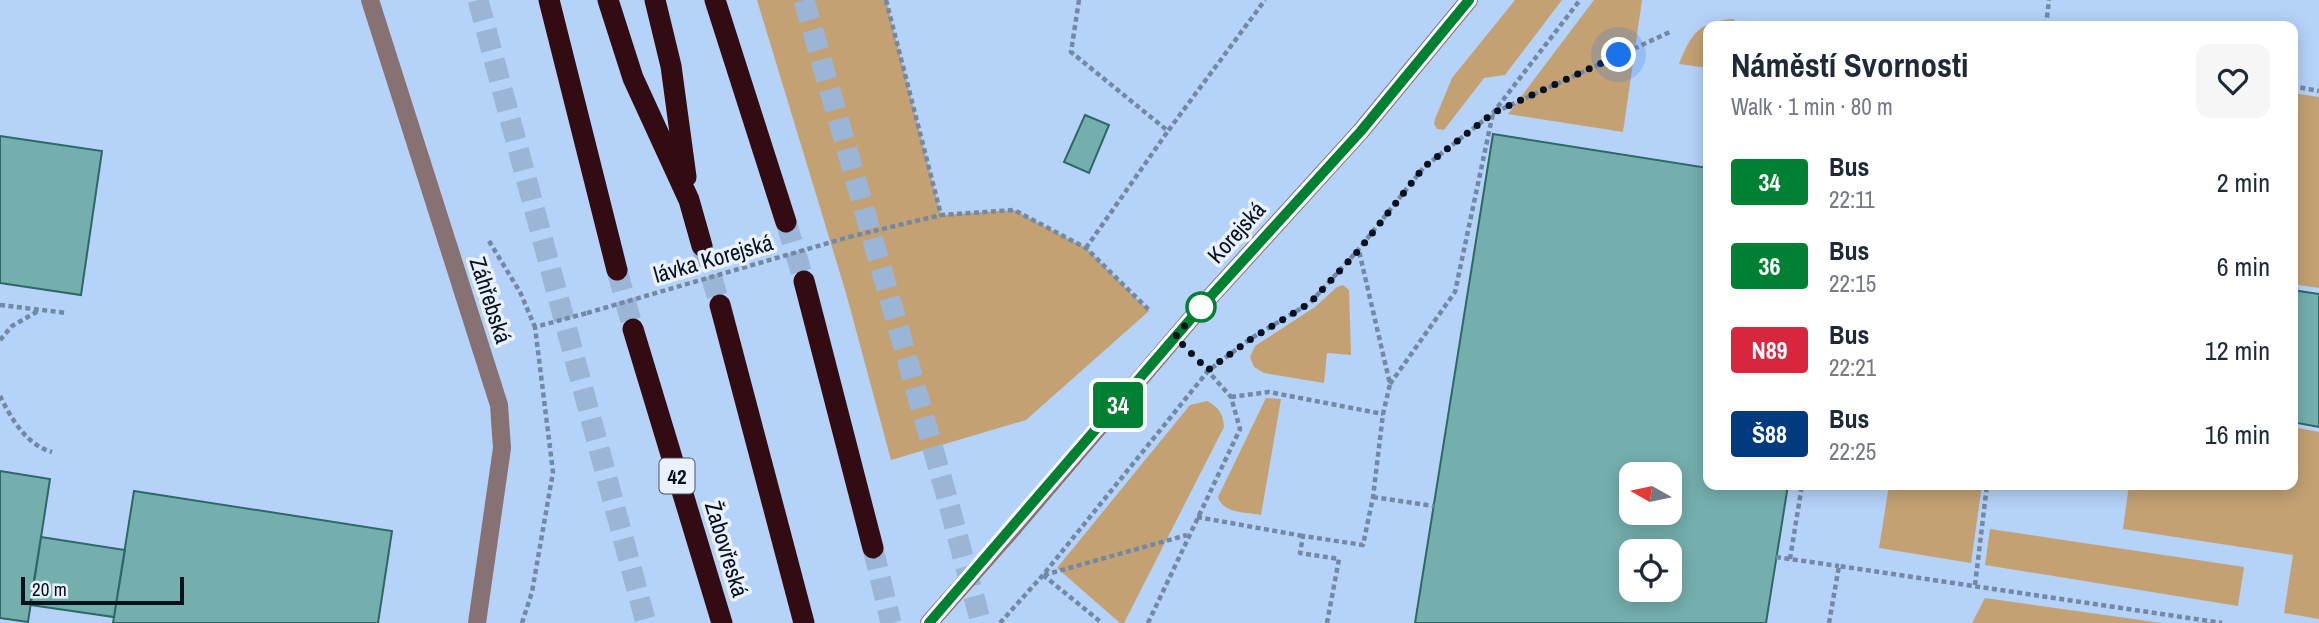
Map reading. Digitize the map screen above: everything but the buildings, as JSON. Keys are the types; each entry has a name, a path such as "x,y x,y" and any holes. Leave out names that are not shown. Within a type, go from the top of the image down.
{"highway":[{"path":"549,0 617,270"},
{"path":"608,0 632,78 689,200"},
{"path":"655,0 671,66 689,200 702,246"},
{"path":"715,0 786,222"},
{"path":"804,281 873,548"},
{"path":"720,305 804,623"},
{"name":"Žabovřeská","path":"633,330 722,623"}],"street":[{"name":"Záhřebská","path":"370,0 499,405 502,449 477,623"},
{"name":"Korejská","path":"929,623 1175,337 1361,131 1469,0"}],"path":[{"path":"886,0 941,215"},
{"path":"1079,0 1071,52 1168,131"},
{"path":"1086,248 1265,0"},
{"path":"1198,517 1363,545 1373,497 1383,414 1391,384 1455,292 1493,113 1580,0"},
{"path":"2047,21 2049,0"},
{"path":"1000,623 1043,575 1208,370 1251,339 1310,303 1359,250 1424,167 1493,113 1670,32"},
{"path":"2298,87 2319,91"},
{"name":"lávka Korejská","path":"522,623 532,592 553,472 535,327 849,237 941,215 1014,210 1086,248 1149,311"},
{"path":"1359,250 1391,384"},
{"path":"0,305 66,313"},
{"path":"0,340 12,326 40,310"},
{"path":"1147,623 1240,429 1231,397 1175,337"},
{"path":"1231,397 1269,392 1383,414"},
{"path":"0,396 10,418 42,449 52,452"},
{"path":"1790,559 1801,490"},
{"path":"1975,585 1986,490"},
{"path":"1373,497 1434,506"},
{"path":"1043,575 1188,535"},
{"path":"1303,536 1300,553 1339,559 1327,623"},
{"path":"1776,557 2222,623"},
{"path":"1829,623 1839,566"},
{"path":"1043,575 1102,623"}],"shaded area":[{"path":"757,0 886,0 941,215 1014,210 1086,248 1149,311 1026,420 891,460 846,293"},
{"path":"1515,0 1562,0 1505,75 1484,78 1444,130 1437,129 1435,119 1452,78"},
{"path":"1594,0 1642,0 1623,132 1508,114"},
{"path":"1703,27 1703,67 1679,64 1688,44"},
{"path":"2298,94 2319,97 2319,288 2298,285"},
{"path":"1343,285 1349,290 1351,355 1327,353 1324,383 1264,373 1254,367 1250,357 1255,346 1315,307 1337,287"},
{"path":"1266,398 1281,399 1261,515 1225,507 1218,497"},
{"path":"1207,401 1220,411 1224,427 1124,623 1120,623 1057,568 1190,405"},
{"path":"2298,428 2319,432 2319,619 2284,613 2293,555 2123,529 2128,490 2298,490"},
{"path":"1888,490 1981,490 1971,563 1879,548"},
{"path":"1990,529 2244,567 2238,606 1985,565"},
{"path":"1985,598 2162,623 1972,623"}],"tunnel":[{"path":"478,0 646,623"},
{"path":"804,0 981,623"},
{"path":"786,222 804,281"},
{"path":"702,246 720,305"},
{"path":"617,270 633,329"},
{"path":"873,548 891,623"}],"bus line":[{"name":"34","path":"929,623 1201,307 1361,131 1469,0"}],"route":[{"path":"1201,307 1175,337 1208,370 1251,339 1310,303 1359,250 1424,167 1493,113 1619,55"}]}
